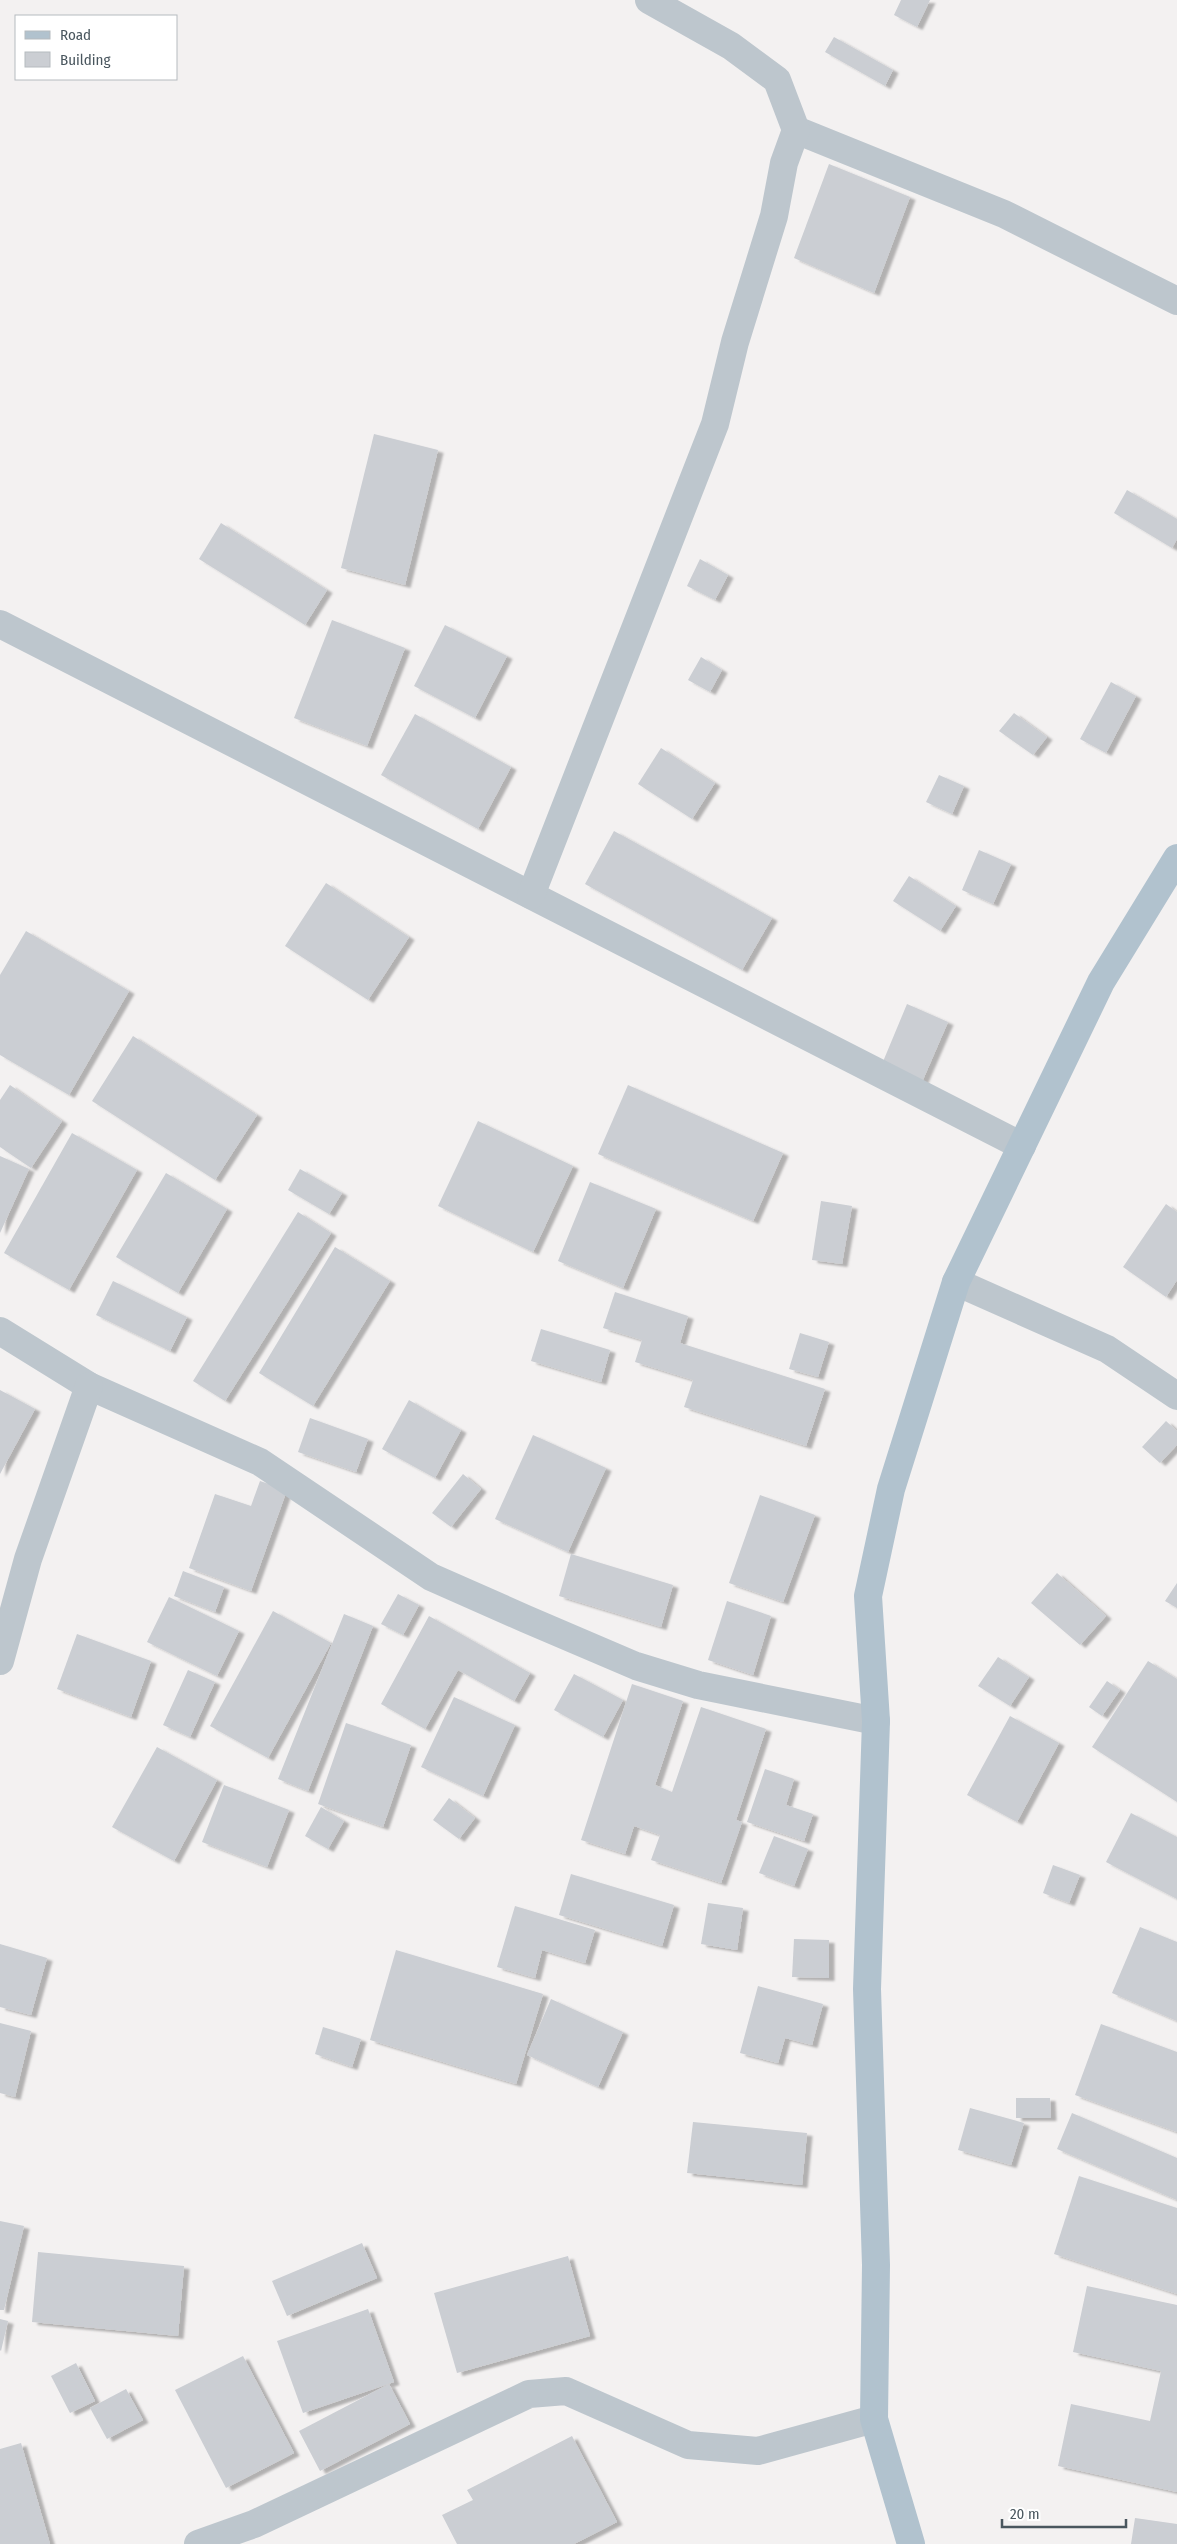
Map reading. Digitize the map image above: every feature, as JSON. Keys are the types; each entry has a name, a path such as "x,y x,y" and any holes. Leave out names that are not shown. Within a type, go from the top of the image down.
{"main road":[{"path":"911,2544 874,2419 876,2265 867,1990 876,1721 868,1596 891,1490 956,1282 1101,982 1177,858"}],"street":[{"path":"531,895 716,424 735,342 774,216 784,163 796,130 777,80 731,46 648,0"},
{"path":"796,130 1004,214 1177,301"},
{"path":"0,624 1022,1146"},
{"path":"956,1282 1107,1349 1177,1396"},
{"path":"0,1331 89,1386 260,1462 431,1577 526,1620 636,1666 698,1685 876,1721"},
{"path":"0,1661 28,1559 89,1386"},
{"path":"198,2544 254,2524 529,2394 566,2391 688,2445 758,2451 874,2419"}],"building":[{"path":"901,0 930,0 917,27 894,15"},
{"path":"834,37 893,70 885,86 825,52"},
{"path":"829,164 910,197 874,293 794,258"},
{"path":"374,434 438,450 405,585 341,568"},
{"path":"1127,490 1177,519 1177,539 1172,548 1114,513"},
{"path":"221,523 327,590 305,625 199,559"},
{"path":"700,559 728,575 715,600 687,586"},
{"path":"332,620 405,648 367,746 294,718"},
{"path":"445,625 507,656 475,718 414,686"},
{"path":"701,657 722,670 710,692 688,680"},
{"path":"1111,682 1136,696 1106,753 1080,739"},
{"path":"1014,713 1047,737 1033,755 999,731"},
{"path":"415,714 511,767 478,829 381,775"},
{"path":"661,748 715,783 692,819 638,784"},
{"path":"939,775 964,786 952,814 926,802"},
{"path":"614,831 772,918 742,970 585,884"},
{"path":"979,850 1011,864 993,904 962,890"},
{"path":"909,876 956,906 940,931 893,901"},
{"path":"326,883 409,937 368,1000 285,946"},
{"path":"26,931 129,991 69,1095 0,1055 0,975"},
{"path":"907,1004 948,1022 922,1082 882,1064"},
{"path":"133,1036 257,1115 215,1180 92,1101"},
{"path":"10,1085 62,1121 31,1168 0,1147 0,1100"},
{"path":"628,1085 783,1153 753,1221 598,1154"},
{"path":"478,1121 573,1166 533,1252 438,1206"},
{"path":"72,1133 137,1170 69,1290 4,1253"},
{"path":"0,1156 29,1169 0,1233"},
{"path":"300,1169 342,1193 329,1214 288,1190"},
{"path":"166,1173 227,1209 178,1293 116,1257"},
{"path":"590,1182 656,1209 623,1288 558,1261"},
{"path":"821,1201 852,1206 842,1264 812,1260"},
{"path":"1166,1204 1177,1212 1177,1280 1166,1297 1123,1267"},
{"path":"298,1212 331,1233 225,1401 193,1381"},
{"path":"335,1247 390,1281 313,1406 259,1373"},
{"path":"113,1281 187,1317 170,1351 96,1315"},
{"path":"615,1292 688,1316 680,1343 825,1389 806,1446 684,1407 693,1380 635,1362 642,1340 603,1328"},
{"path":"541,1329 610,1350 601,1382 531,1361"},
{"path":"800,1333 829,1342 818,1377 789,1369"},
{"path":"0,1390 35,1409 0,1474"},
{"path":"409,1400 461,1430 435,1478 382,1449"},
{"path":"310,1418 368,1439 356,1472 298,1452"},
{"path":"1166,1421 1177,1431 1177,1445 1160,1463 1142,1447"},
{"path":"533,1435 606,1468 568,1552 495,1519"},
{"path":"463,1474 481,1489 451,1527 432,1513"},
{"path":"260,1481 287,1490 251,1591 189,1568 215,1494 251,1506"},
{"path":"760,1495 815,1515 783,1602 729,1583"},
{"path":"571,1554 673,1585 661,1627 559,1596"},
{"path":"183,1571 224,1587 215,1612 174,1596"},
{"path":"1057,1573 1106,1616 1080,1645 1031,1603"},
{"path":"1177,1583 1177,1608 1165,1601"},
{"path":"398,1594 419,1605 403,1635 381,1624"},
{"path":"169,1597 239,1631 217,1676 147,1642"},
{"path":"727,1601 771,1616 753,1675 708,1660"},
{"path":"273,1611 331,1643 268,1758 210,1726"},
{"path":"344,1614 373,1626 308,1791 278,1779"},
{"path":"429,1616 530,1673 514,1701 458,1670 425,1729 381,1704"},
{"path":"77,1634 151,1661 131,1717 57,1689"},
{"path":"998,1657 1029,1677 1010,1706 978,1686"},
{"path":"1148,1661 1177,1679 1177,1802 1092,1747"},
{"path":"188,1670 215,1682 190,1737 163,1725"},
{"path":"574,1674 623,1700 603,1737 554,1710"},
{"path":"1107,1681 1120,1690 1102,1716 1089,1707"},
{"path":"632,1684 683,1701 655,1785 672,1792 701,1707 766,1729 736,1820 742,1822 721,1883 651,1860 660,1835 634,1826 625,1854 581,1840"},
{"path":"454,1697 515,1725 483,1796 421,1767"},
{"path":"1010,1716 1059,1743 1017,1822 967,1795"},
{"path":"346,1723 411,1745 383,1827 318,1804"},
{"path":"157,1747 217,1780 174,1861 112,1827"},
{"path":"765,1769 794,1779 786,1805 813,1814 804,1841 747,1822"},
{"path":"224,1785 289,1810 267,1867 202,1842"},
{"path":"449,1798 475,1818 459,1839 433,1820"},
{"path":"321,1807 344,1821 328,1849 305,1836"},
{"path":"1131,1813 1177,1837 1177,1899 1106,1862"},
{"path":"774,1836 808,1849 794,1886 759,1873"},
{"path":"1053,1865 1080,1875 1069,1903 1043,1893"},
{"path":"571,1874 674,1905 662,1946 559,1915"},
{"path":"708,1903 743,1908 737,1950 701,1944"},
{"path":"515,1906 595,1930 585,1963 542,1950 535,1978 497,1967"},
{"path":"1140,1927 1177,1942 1177,2021 1112,1993"},
{"path":"794,1939 829,1940 829,1978 792,1977"},
{"path":"0,1944 47,1958 31,2015 0,2007"},
{"path":"396,1950 543,1994 516,2084 370,2040"},
{"path":"758,1986 823,2004 812,2045 785,2038 778,2063 740,2053"},
{"path":"551,1999 623,2032 598,2087 527,2055"},
{"path":"0,2023 31,2031 15,2097 0,2093"},
{"path":"1101,2024 1177,2052 1177,2132 1075,2095"},
{"path":"323,2027 361,2039 352,2067 315,2054"},
{"path":"1016,2098 1050,2098 1051,2118 1016,2118"},
{"path":"970,2108 1024,2123 1011,2165 958,2150"},
{"path":"1072,2113 1177,2158 1177,2200 1057,2149"},
{"path":"693,2122 807,2133 802,2185 687,2173"},
{"path":"1079,2176 1177,2208 1177,2294 1054,2254"},
{"path":"0,2221 24,2226 4,2310 0,2310"},
{"path":"362,2243 377,2278 287,2316 272,2281"},
{"path":"38,2252 184,2266 178,2336 32,2322"},
{"path":"568,2256 590,2336 457,2373 434,2293"},
{"path":"1087,2286 1177,2305 1177,2492 1058,2466 1071,2404 1150,2421 1161,2371 1073,2352"},
{"path":"368,2309 394,2382 303,2413 277,2341"},
{"path":"0,2319 8,2321 1,2351 0,2350"},
{"path":"243,2356 294,2453 226,2488 175,2390"},
{"path":"76,2363 95,2401 70,2413 51,2376"},
{"path":"389,2384 410,2424 320,2471 299,2431"},
{"path":"126,2389 143,2420 107,2439 90,2408"},
{"path":"572,2436 617,2522 574,2544 457,2544 442,2515 473,2500 467,2490"},
{"path":"21,2443 50,2544 0,2544 0,2449"},
{"path":"1135,2518 1177,2524 1177,2544 1131,2544"}]}
